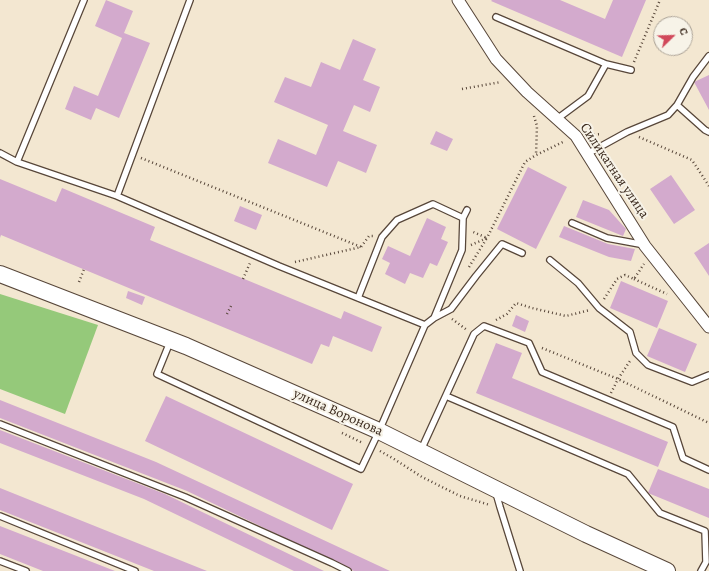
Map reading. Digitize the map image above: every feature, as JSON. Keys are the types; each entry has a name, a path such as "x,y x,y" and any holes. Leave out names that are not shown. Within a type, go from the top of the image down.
{"main road":[{"name":"улица Воронова","path":"0,274 186,346 379,432 586,534 667,571"}],"street":[{"name":"Силикатная улица","path":"458,0 496,59 527,92 576,136 648,250 709,328"}],"lane":[{"path":"17,162 84,0"},
{"path":"117,196 190,0"},
{"path":"496,17 606,64 631,70"},
{"path":"587,154 627,132 668,115 677,105 709,56"},
{"path":"557,119 588,96 606,64"},
{"path":"677,105 709,132"},
{"path":"0,153 17,162 117,196 279,266 425,326"},
{"path":"358,298 382,236 397,220 433,204 463,218"},
{"path":"434,318 462,250 463,218 467,210"},
{"path":"572,223 607,238 648,250"},
{"path":"171,340 157,374 361,469 379,432 425,326 434,318 452,310 476,276 502,244 522,253"},
{"path":"550,260 578,283 599,308 630,332 636,353 648,365 692,382 709,375"},
{"path":"420,452 474,334 484,326 530,342 542,372 672,428 683,458 709,470"},
{"path":"446,396 628,474 660,513 705,532 707,563 701,571"},
{"path":"0,424 185,497 348,571"},
{"path":"496,489 500,507 520,571"},
{"path":"0,516 135,571"},
{"path":"0,561 26,571"}],"path":[{"path":"631,70 660,0"},
{"path":"462,89 516,80"},
{"path":"527,92 537,126 536,155"},
{"path":"462,250 487,238 525,162 536,155 576,136 627,132 692,160 709,186"},
{"path":"132,155 361,247"},
{"path":"463,228 487,238"},
{"path":"279,266 361,247 369,236 382,236"},
{"path":"634,279 648,250"},
{"path":"243,279 253,255"},
{"path":"79,282 84,269"},
{"path":"484,326 507,314 516,303 566,316 599,308 617,279 625,275 667,294"},
{"path":"227,314 230,306"},
{"path":"530,342 618,379 709,423"},
{"path":"618,379 636,353"},
{"path":"340,432 372,447 422,477 460,496 500,507"}],"green space":[{"path":"0,294 98,325 65,414 0,389"}],"building":[{"path":"106,0 133,11 124,33 150,43 119,118 96,108 91,120 65,109 74,86 98,96 122,38 95,26"},
{"path":"560,0 605,19 613,0 646,0 622,57 491,1"},
{"path":"353,39 376,49 363,80 380,87 370,112 354,105 343,131 377,145 366,173 338,161 327,187 268,163 278,139 316,155 328,125 274,102 285,77 311,87 321,62 340,70"},
{"path":"709,75 709,110 694,82"},
{"path":"436,131 453,139 447,151 430,144"},
{"path":"528,167 567,187 536,249 497,229"},
{"path":"671,175 695,210 674,224 650,189"},
{"path":"0,179 56,202 62,188 155,227 150,240 341,319 344,311 382,327 372,352 333,336 329,347 321,344 312,364 1,235 0,238"},
{"path":"583,200 609,210 626,229 623,236 576,217"},
{"path":"240,206 262,215 256,230 234,221"},
{"path":"427,218 446,227 441,239 448,242 437,266 430,263 423,278 410,273 405,284 385,274 390,263 382,259 388,246 410,256"},
{"path":"564,226 608,244 635,249 631,261 609,257 559,237"},
{"path":"709,243 709,276 694,253"},
{"path":"621,281 668,301 657,328 610,308"},
{"path":"128,291 145,297 142,305 126,298"},
{"path":"516,315 529,321 525,332 512,326"},
{"path":"659,328 697,344 685,372 647,356"},
{"path":"496,343 522,353 512,378 668,442 658,467 476,393"},
{"path":"166,396 353,484 332,530 145,441"},
{"path":"0,400 156,462 390,571 354,571 187,491 0,418"},
{"path":"0,430 165,494 324,571 294,571 144,499 0,443"},
{"path":"658,469 709,489 709,518 648,493"},
{"path":"0,488 207,571 154,571 0,510"},
{"path":"0,526 115,571 43,571 0,554"}]}
